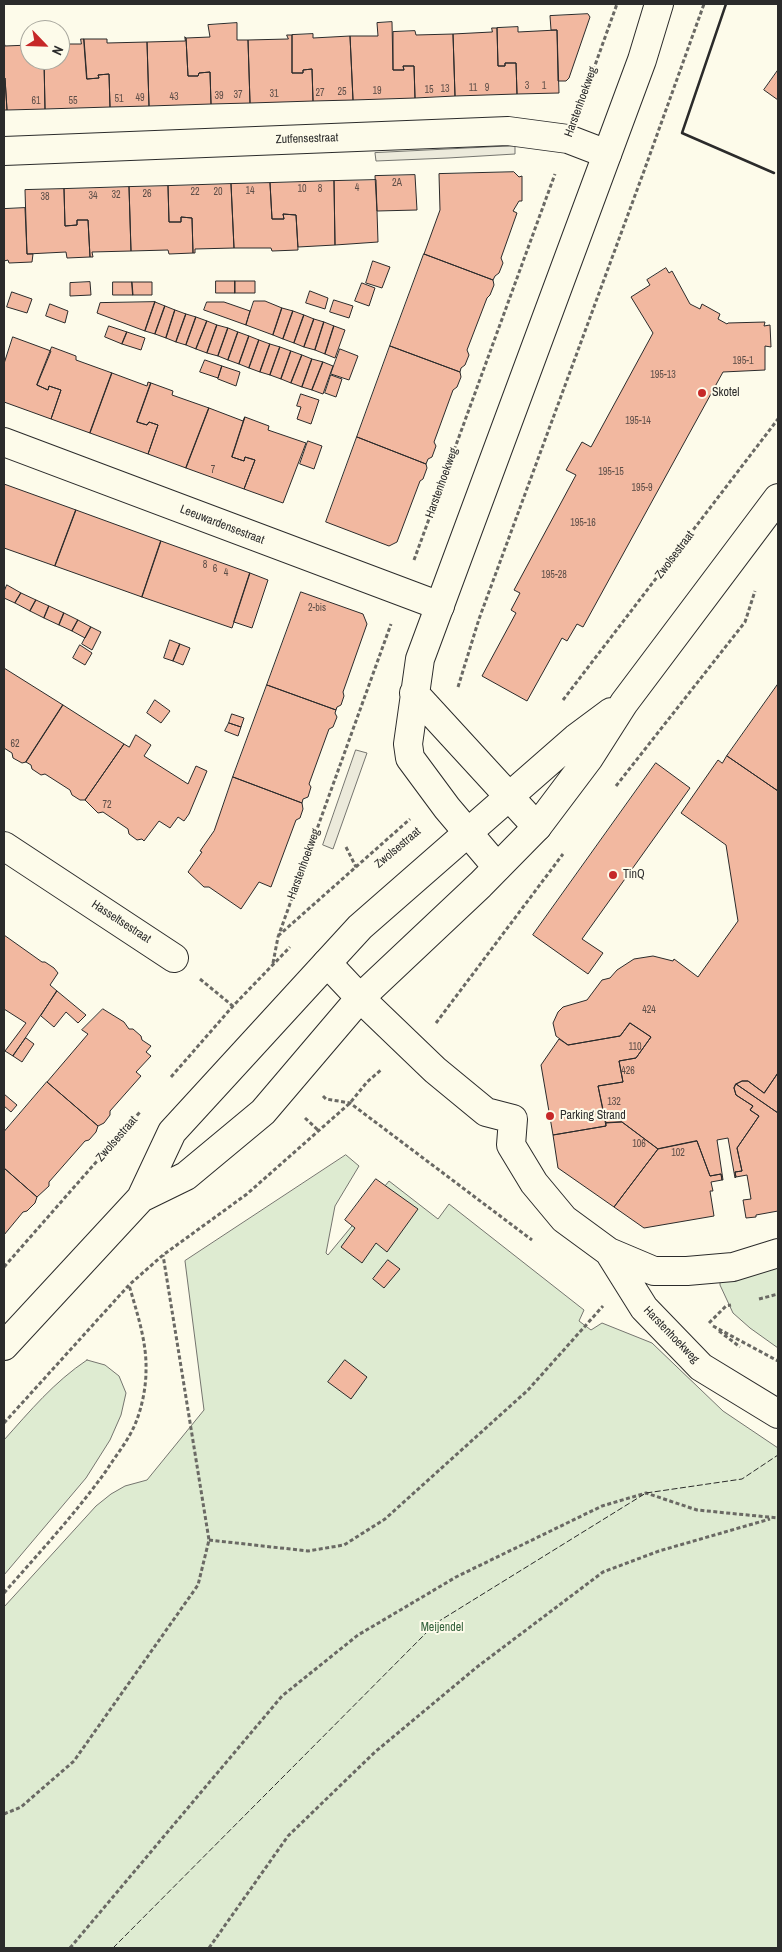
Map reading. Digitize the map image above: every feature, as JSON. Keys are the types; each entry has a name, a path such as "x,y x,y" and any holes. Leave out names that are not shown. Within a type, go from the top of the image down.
{"street":[{"path":"497,867 431,787 410,758 408,744 420,659 642,60 658,4"},
{"name":"Zutfensestraat","path":"4,151 508,131 568,139 606,154"},
{"name":"Leeuwardensestraat","path":"4,442 440,606"},
{"path":"141,1198 186,1176 263,1112 360,998 537,827 589,758 624,703 778,498"},
{"path":"414,694 537,827"},
{"path":"4,1346 141,1198 172,1132 360,927 576,738 624,703"},
{"name":"Hasseltsestraat","path":"4,846 174,958"},
{"name":"Harstenhoekweg","path":"327,963 360,998 435,1070 486,1112 513,1119 511,1145 534,1183 564,1219 608,1252 644,1308 701,1366 778,1414"},
{"path":"608,1252 654,1271 733,1268 778,1253"}],"path":[{"name":"Harstenhoekweg","path":"273,964 278,937 617,4"},
{"path":"456,695 479,619 658,135 704,4"},
{"name":"Zwolsestraat","path":"560,703 568,696 778,419"},
{"path":"278,937 411,818 431,787"},
{"path":"346,847 356,867"},
{"path":"166,1083 233,1006 294,943"},
{"path":"174,958 233,1006"},
{"path":"4,1422 129,1285 162,1255 247,1194 350,1104 539,1245"},
{"name":"Zwolsestraat","path":"4,1267 146,1105"},
{"path":"4,1814 21,1808 74,1760 198,1585 209,1540 162,1255"},
{"path":"4,1593 61,1529 96,1484 124,1444 136,1422 146,1370 143,1340 129,1285"},
{"path":"752,1300 778,1294"},
{"path":"734,1304 726,1306 708,1323 778,1361"},
{"path":"209,1540 308,1551 344,1545 385,1519 528,1390 604,1305"},
{"path":"70,1948 282,1696 358,1635 456,1577 593,1510 646,1493 697,1510 778,1518"},
{"path":"209,1948 288,1836 375,1752 477,1667 603,1572 659,1551 773,1518"}],"green space":[{"name":"Meijendel","path":"346,1155 359,1166 335,1206 326,1253 328,1255 389,1181 438,1219 449,1204 584,1310 579,1321 591,1330 602,1323 652,1343 723,1411 778,1448 778,1948 4,1948 4,1607 96,1506 125,1486 147,1480 204,1410 185,1261"},
{"path":"778,1264 778,1348 733,1313 720,1285 720,1281"},
{"path":"87,1360 105,1365 119,1376 126,1393 121,1415 110,1440 86,1478 4,1575 4,1440 53,1387"}],"shaded area":[{"path":"515,146 515,154 448,158 376,161 375,153"},
{"path":"356,750 367,753 333,849 323,845"}],"building":[{"path":"588,14 590,17 569,78 566,81 558,81 557,30 551,30 550,16"},
{"path":"392,22 393,70 404,70 403,66 414,66 415,98 353,100 350,36 378,36 377,23"},
{"path":"237,23 237,40 248,40 250,103 211,104 210,72 199,73 198,76 188,76 186,38 210,37 208,25"},
{"path":"518,27 518,32 557,30 559,93 517,94 516,63 505,63 505,66 498,66 497,28"},
{"path":"492,28 497,28 498,66 505,66 505,63 516,63 517,94 455,96 453,34 492,32"},
{"path":"415,31 416,35 453,34 455,96 415,98 414,66 403,66 404,70 393,70 393,32"},
{"path":"313,34 313,38 350,36 353,100 313,101 312,69 303,70 303,73 292,73 292,35"},
{"path":"287,35 292,35 292,73 303,73 303,70 312,69 313,101 250,103 248,40 288,39"},
{"path":"185,37 188,76 198,76 199,73 210,72 211,104 149,106 147,42 185,41"},
{"path":"81,39 84,39 87,79 99,78 98,75 109,74 110,107 45,109 44,70 70,70 70,44 81,44"},
{"path":"84,39 107,39 107,43 147,42 149,106 110,107 109,74 98,75 99,78 87,79"},
{"path":"4,42 5,46 20,45 20,70 44,70 45,109 7,110 4,78"},
{"path":"778,70 778,100 764,90"},
{"path":"5,78 7,110 4,110"},
{"path":"514,172 519,177 522,176 522,201 519,201 513,211 517,213 501,258 503,263 499,273 493,280 424,254 440,210 439,174"},
{"path":"415,175 417,210 377,211 375,176"},
{"path":"376,180 378,242 335,245 334,181"},
{"path":"334,181 335,245 298,247 296,215 283,214 284,219 272,219 270,183"},
{"path":"270,183 272,219 284,219 283,214 296,215 298,250 272,251 271,248 234,248 231,184"},
{"path":"231,184 234,248 195,249 195,253 193,253 192,218 181,217 181,222 169,222 168,186"},
{"path":"168,186 169,222 181,222 181,217 192,218 193,253 169,254 168,250 131,251 129,187"},
{"path":"129,187 131,251 92,252 93,257 90,257 88,220 77,220 77,225 65,226 64,189"},
{"path":"64,189 65,226 77,225 77,220 88,220 90,257 67,258 66,252 27,254 25,190"},
{"path":"25,208 27,254 33,254 32,262 9,263 8,260 4,261 4,209"},
{"path":"424,254 493,280 494,285 467,350 469,355 460,372 390,346"},
{"path":"373,261 390,267 382,288 366,283"},
{"path":"666,268 669,273 672,271 690,304 700,309 702,304 720,314 718,319 727,324 765,322 764,326 770,325 771,347 765,346 765,370 723,372 583,627 577,624 567,641 562,638 527,701 482,676 516,613 511,610 520,593 514,590 576,475 566,470 582,442 591,447 653,333 631,297 650,285 647,280"},
{"path":"216,281 235,281 235,293 216,293"},
{"path":"235,281 255,281 255,293 235,293"},
{"path":"90,282 91,295 70,296 70,283"},
{"path":"113,282 132,282 133,295 113,295"},
{"path":"132,282 152,282 152,295 133,295"},
{"path":"362,283 375,288 369,306 355,301"},
{"path":"310,291 328,298 325,309 306,303"},
{"path":"12,292 32,299 27,313 7,307"},
{"path":"334,300 353,306 349,318 330,312"},
{"path":"254,301 265,301 282,308 273,335 246,325"},
{"path":"155,302 165,306 155,334 145,331"},
{"path":"155,302 145,331 97,313 100,303"},
{"path":"207,302 224,302 250,311 246,325 204,310"},
{"path":"50,304 68,311 65,323 46,316"},
{"path":"165,306 175,310 166,338 155,334"},
{"path":"282,308 293,311 283,339 273,335"},
{"path":"175,310 186,314 176,342 166,338"},
{"path":"293,311 304,315 294,343 283,339"},
{"path":"186,314 196,317 186,345 176,342"},
{"path":"304,315 314,319 304,347 294,343"},
{"path":"196,317 207,321 196,349 186,345"},
{"path":"314,319 324,322 315,350 304,347"},
{"path":"207,321 217,325 207,353 196,349"},
{"path":"324,322 334,326 325,354 315,350"},
{"path":"217,325 228,328 218,356 207,353"},
{"path":"109,326 127,332 122,344 105,337"},
{"path":"334,326 345,330 335,358 325,354"},
{"path":"228,328 238,332 228,360 218,356"},
{"path":"127,332 145,338 141,350 122,344"},
{"path":"238,332 249,336 239,364 228,360"},
{"path":"249,336 259,340 249,368 239,364"},
{"path":"13,337 51,351 37,385 48,390 49,386 61,390 51,419 4,402 4,364"},
{"path":"259,340 270,344 260,372 249,368"},
{"path":"270,344 280,347 270,375 260,372"},
{"path":"390,346 460,372 461,377 457,387 453,390 434,442 436,446 432,457 428,459 426,464 357,437"},
{"path":"52,347 76,356 76,360 112,373 90,433 51,419 61,390 49,386 48,390 37,385"},
{"path":"280,347 291,351 281,379 270,375"},
{"path":"340,349 358,356 349,380 331,374"},
{"path":"291,351 302,355 291,383 281,379"},
{"path":"302,355 312,359 302,387 291,383"},
{"path":"312,359 323,362 312,390 302,387"},
{"path":"205,360 222,366 218,378 200,372"},
{"path":"323,362 333,366 323,394 312,390"},
{"path":"222,366 240,372 236,386 218,379"},
{"path":"112,373 147,386 148,382 151,383 137,422 147,425 149,422 158,425 148,454 90,433"},
{"path":"331,375 342,379 336,397 325,393"},
{"path":"151,383 173,391 172,395 209,408 186,468 148,454 158,425 149,422 147,425 137,422"},
{"path":"301,394 319,400 311,424 297,419 301,407 297,406"},
{"path":"209,408 243,421 245,417 232,457 244,461 245,457 255,460 244,489 186,468"},
{"path":"245,417 269,426 268,430 306,443 283,503 244,489 255,460 245,457 244,461 232,457"},
{"path":"357,437 426,464 427,468 423,479 420,481 397,542 389,546 326,522"},
{"path":"308,441 322,446 314,469 300,464"},
{"path":"4,484 76,510 55,566 4,548"},
{"path":"76,510 161,541 142,597 55,566"},
{"path":"161,541 250,573 232,628 142,597"},
{"path":"250,573 268,580 252,628 234,622"},
{"path":"7,585 21,593 15,603 4,598"},
{"path":"301,592 363,614 367,624 343,692 344,696 341,705 336,710 267,685"},
{"path":"21,593 36,600 30,611 15,603"},
{"path":"36,600 49,606 44,618 30,611"},
{"path":"49,606 64,613 59,625 44,618"},
{"path":"64,613 78,620 72,631 59,625"},
{"path":"78,620 91,627 85,638 72,631"},
{"path":"91,627 101,632 92,650 82,644"},
{"path":"170,640 180,644 173,661 164,658"},
{"path":"180,644 190,648 183,665 173,661"},
{"path":"80,645 92,653 85,665 73,658"},
{"path":"4,668 63,705 26,762 22,763 13,758 12,753 4,748"},
{"path":"778,684 778,791 727,756"},
{"path":"267,685 336,710 337,717 333,727 329,729 309,784 311,787 308,797 303,799 302,803 233,777"},
{"path":"155,700 170,711 161,723 147,713"},
{"path":"63,705 124,744 85,800 80,800 72,795 70,790 45,774 41,775 26,762"},
{"path":"232,714 244,718 241,727 229,723"},
{"path":"229,723 241,727 238,736 225,731"},
{"path":"136,735 151,745 144,756 188,784 196,766 207,771 189,814 184,821 178,817 170,828 159,821 144,841 142,839 137,840 129,834 128,829 103,812 98,813 85,800 124,744 129,747"},
{"path":"727,756 778,791 778,1073 764,1093 748,1081 736,1084 734,1088 736,1095 753,1106 750,1110 759,1116 737,1148 742,1171 735,1172 735,1178 728,1138 717,1140 722,1180 721,1174 710,1176 697,1141 658,1149 622,1122 606,1123 598,1086 623,1082 619,1061 636,1058 651,1037 630,1023 620,1036 568,1045 556,1036 553,1023 558,1012 563,1007 587,1000 602,980 610,978 617,970 634,959 653,956 673,961 674,959 698,977 738,921 726,845 681,813 718,760 722,763"},
{"path":"656,763 690,788 582,939 603,953 588,974 533,935"},
{"path":"233,777 302,803 303,809 300,818 296,820 271,887 259,882 241,909 209,887 204,887 188,872 214,831"},
{"path":"4,935 42,962 54,968 58,973 50,985 57,991 13,1056 5,1051 26,1023 4,1009"},
{"path":"57,991 86,1015 78,1023 66,1012 54,1027 41,1016"},
{"path":"103,1009 124,1022 129,1029 133,1029 141,1036 142,1040 151,1046 146,1052 151,1056 136,1072 141,1076 110,1111 110,1115 104,1123 98,1126 47,1082 88,1034 82,1030"},
{"path":"630,1023 651,1037 636,1058 619,1061 623,1082 598,1086 606,1126 553,1135 541,1065 559,1039 568,1045 620,1036"},
{"path":"26,1038 34,1044 22,1062 13,1056"},
{"path":"778,1073 778,1113 736,1084 748,1081 764,1093"},
{"path":"47,1082 98,1126 96,1132 89,1140 85,1141 49,1182 49,1186 37,1197 4,1168 4,1132"},
{"path":"736,1084 778,1113 778,1211 756,1215 756,1217 746,1218 743,1200 751,1199 747,1175 736,1177 735,1172 742,1171 737,1148 759,1116 750,1110 753,1106 736,1095 734,1088"},
{"path":"4,1094 17,1105 11,1112 4,1106"},
{"path":"622,1122 658,1149 614,1207 558,1168 553,1135 606,1126 606,1123"},
{"path":"697,1141 710,1176 721,1174 722,1180 711,1182 713,1191 710,1191 714,1216 644,1228 614,1207 658,1149"},
{"path":"4,1168 37,1197 35,1203 27,1211 23,1212 4,1235"},
{"path":"376,1179 418,1209 387,1252 376,1243 362,1263 341,1247 355,1228 345,1220"},
{"path":"388,1260 400,1269 384,1288 373,1279"},
{"path":"345,1360 367,1377 351,1399 328,1382"}],"fence":[{"path":"113,1948 436,1623 646,1493 742,1479 778,1455"}],"wall":[{"path":"726,4 682,133 774,173"}],"place":[{"name":"Skotel","path":"702,393"},
{"name":"TinQ","path":"613,875"},
{"name":"Parking Strand","path":"550,1116"}]}
